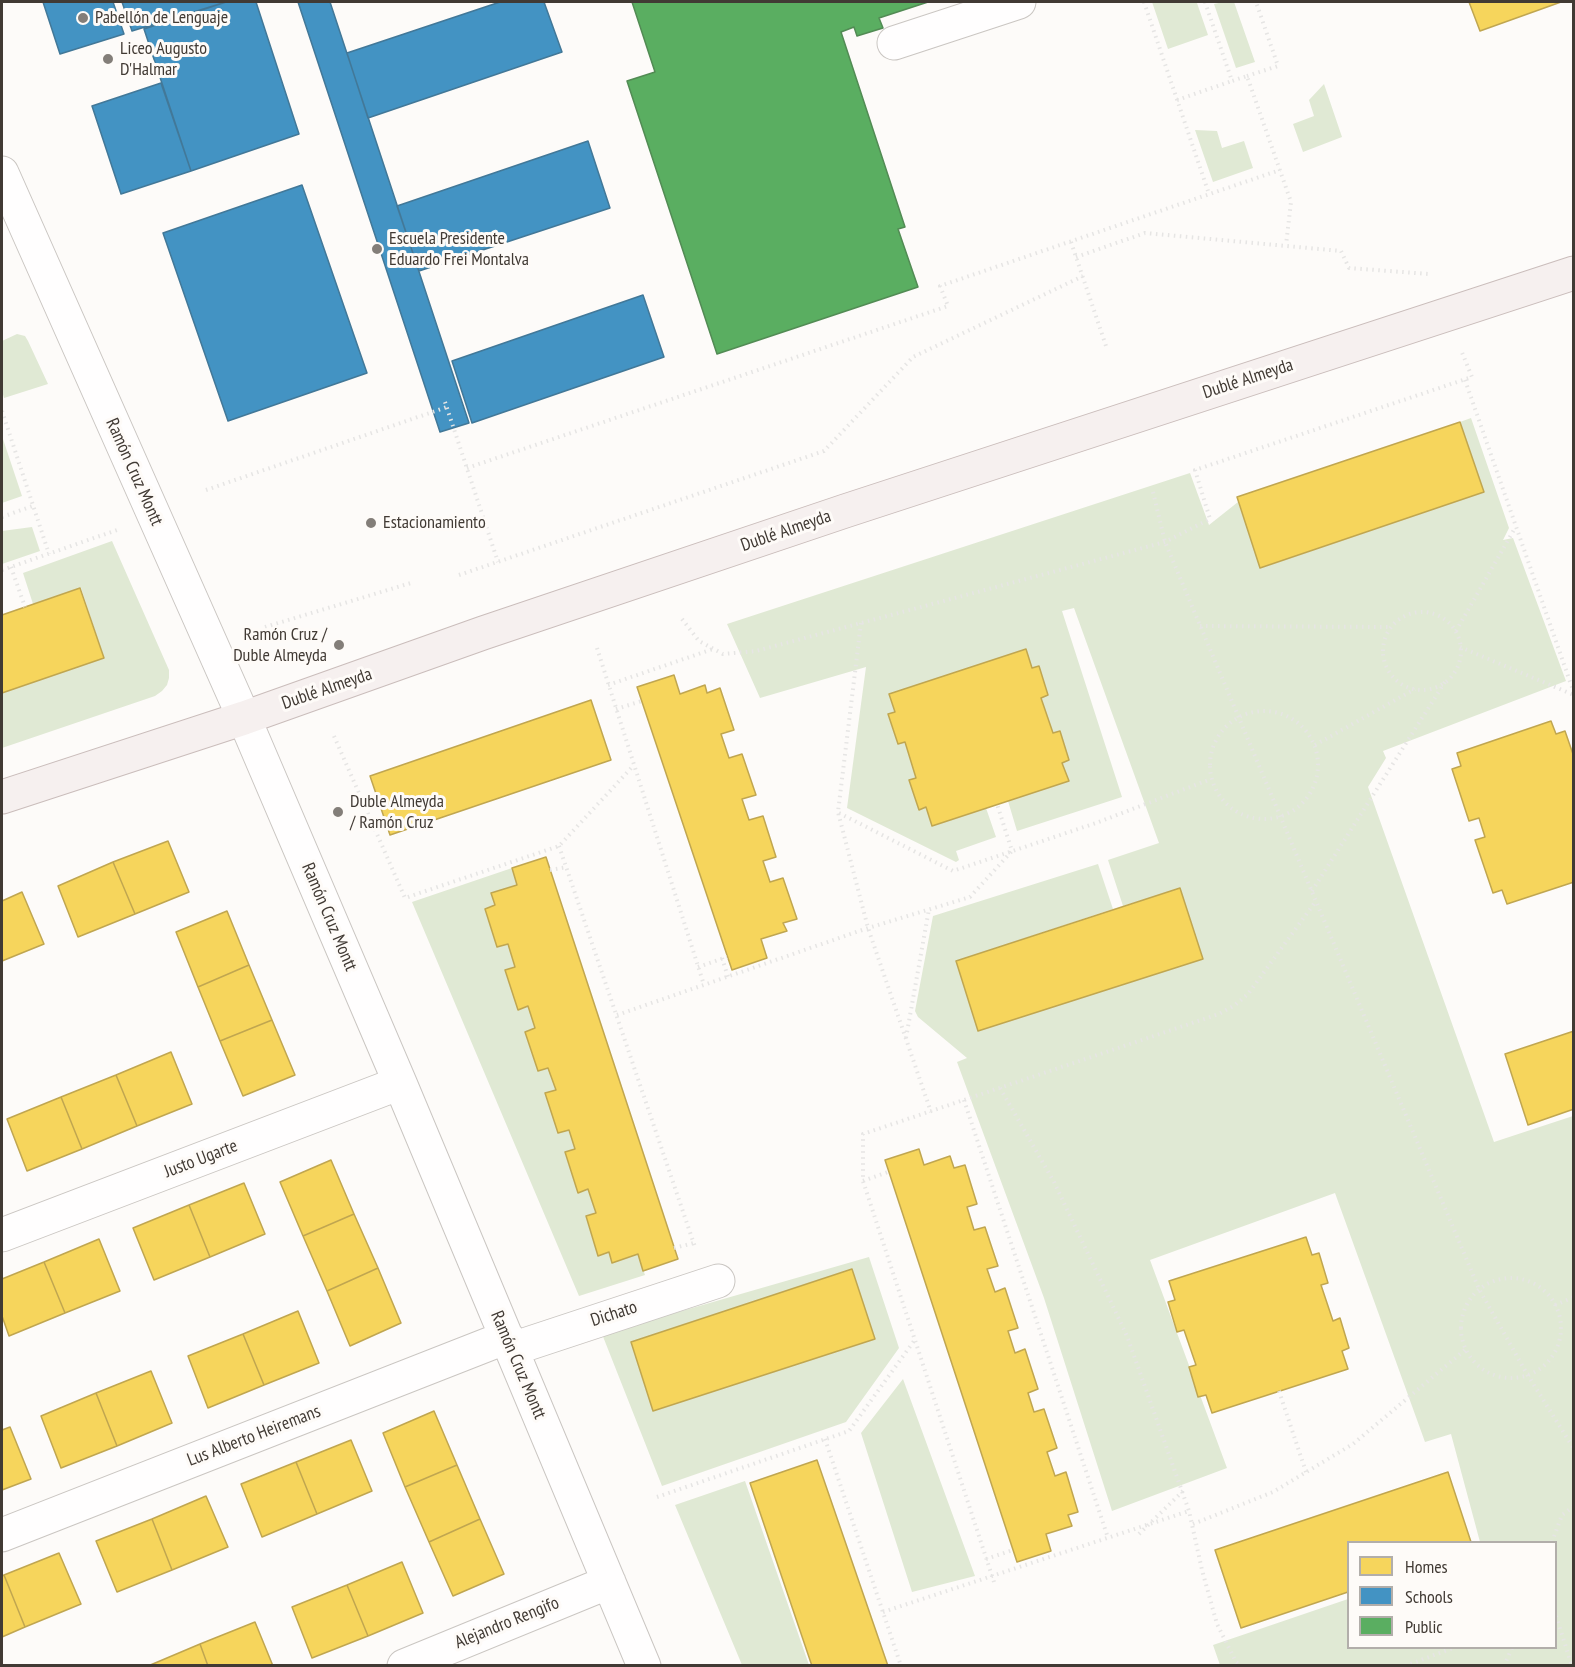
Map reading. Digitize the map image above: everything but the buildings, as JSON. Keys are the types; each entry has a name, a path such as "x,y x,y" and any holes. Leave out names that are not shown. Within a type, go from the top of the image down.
{"main road":[{"name":"Dublé Almeyda","path":"2,797 244,718 483,633 844,511 1574,273"}],"street":[{"path":"894,43 1019,2"},
{"name":"Ramón Cruz Montt","path":"2,173 244,718 645,1665"},
{"name":"Justo Ugarte","path":"2,1235 400,1083"},
{"name":"Dichato","path":"509,1343 718,1281"},
{"name":"Lus Alberto Heiremans","path":"2,1535 509,1343"},
{"name":"Alejandro Rengifo","path":"404,1665 609,1582"}],"path":[{"path":"1144,2 1209,194"},
{"path":"1205,2 1232,81"},
{"path":"1178,100 1278,66 1256,2"},
{"path":"1248,76 1291,202 1286,246"},
{"path":"467,468 948,306 940,286 1280,170"},
{"path":"1076,257 1145,233 1341,251 1349,268 1429,274"},
{"path":"1071,242 1106,346"},
{"path":"459,575 824,451 913,357 1083,276"},
{"path":"682,619 699,642 723,654 756,651 1165,542 1210,519 1195,470 1472,377 1461,350"},
{"path":"1465,380 1574,694"},
{"path":"206,490 446,404 498,562"},
{"path":"2,411 49,554"},
{"path":"1153,492 1165,542 1479,1289 1527,1374 1574,1449"},
{"path":"2,517 33,506"},
{"path":"1456,631 1516,527"},
{"path":"2,570 117,531"},
{"path":"11,567 24,607"},
{"path":"265,627 411,583"},
{"path":"1311,891 1445,682 1457,667 1460,647 1456,631 1442,617 1424,612 1404,616 1391,627 1383,645 1385,663 1390,673 1399,682 1415,689 1425,689 1445,682"},
{"path":"861,623 838,812 868,928 931,1112"},
{"path":"1200,626 1391,627"},
{"path":"1460,647 1574,694"},
{"path":"597,648 704,985"},
{"path":"608,685 713,649"},
{"path":"1315,745 1415,689"},
{"path":"616,709 642,701"},
{"path":"1255,711 1274,711 1291,717 1305,728 1315,745 1319,762 1317,779 1309,796 1296,809 1281,817 1262,820 1244,816 1229,808 1217,794 1210,779 1209,760 1214,742 1224,728 1239,716 1255,711"},
{"path":"334,736 405,898 560,846 634,765"},
{"path":"838,812 953,871 1096,822 1210,779"},
{"path":"996,804 1012,851"},
{"path":"560,846 696,1250"},
{"path":"617,1015 868,928 970,897 1012,851"},
{"path":"550,870 567,867"},
{"path":"994,1582 863,1181 863,1134 1219,1014 1248,994 1316,901"},
{"path":"906,1039 929,909"},
{"path":"698,967 724,957 728,977"},
{"path":"1000,1088 1053,1182 1126,1336 1190,1510 1202,1570 1217,1624 1236,1662 1241,1665"},
{"path":"964,1100 1108,1538"},
{"path":"863,1181 888,1172"},
{"path":"674,1248 694,1243"},
{"path":"1518,1278 1539,1287 1551,1298 1560,1319 1558,1342 1547,1362 1527,1374 1513,1377 1490,1373 1472,1360 1462,1338 1461,1323 1465,1307 1479,1289 1493,1281 1518,1278"},
{"path":"1555,1305 1574,1297"},
{"path":"657,1497 849,1431 915,1340"},
{"path":"1193,1524 1273,1492 1353,1444 1466,1349"},
{"path":"1279,1391 1306,1472"},
{"path":"825,1439 901,1665"},
{"path":"1139,1534 1183,1491"},
{"path":"1552,1541 1563,1515 1574,1506"},
{"path":"883,1612 1190,1510"},
{"path":"986,1558 1012,1550"},
{"path":"1557,1619 1572,1665"},
{"path":"1405,1665 1448,1649"},
{"path":"1504,1665 1511,1649"}],"green space":[{"path":"1152,2 1197,3 1208,35 1168,49"},
{"path":"1234,2 1255,62 1236,68 1214,4"},
{"path":"1324,84 1342,137 1303,152 1293,124 1314,116 1309,100"},
{"path":"1195,130 1217,131 1222,148 1244,141 1253,168 1213,182"},
{"path":"17,334 25,336 48,384 4,398 2,341"},
{"path":"1471,418 1509,528 1503,540 1513,538 1566,681 1383,751 1386,758 1368,787 1494,1142 1573,1116 1573,1665 1220,1665 1213,1645 1347,1599 1347,1649 1557,1649 1557,1541 1480,1541 1451,1434 1425,1442 1335,1193 1150,1260 1227,1468 1112,1511 1044,1298 957,1062 967,1058 918,1017 915,1011 933,916 1098,864 1113,909 956,961 978,1031 1202,959 1178,889 1123,906 1108,860 1159,843 1074,608 1062,611 1122,797 1017,831 1008,801 1068,780 1062,763 1069,760 1060,732 1053,733 1041,698 1048,695 1039,666 1032,668 1026,649 889,694 895,712 888,715 898,744 905,742 916,778 909,780 919,809 926,807 986,808 996,837 956,851 959,860 956,862 847,808 866,667 760,698 727,624 1190,473 1209,525 1238,502 1261,568 1484,492 1460,422"},
{"path":"2,436 22,496 2,503"},
{"path":"32,527 40,551 2,564 2,531"},
{"path":"112,541 169,670 167,685 155,696 2,748 2,693 104,658 81,588 33,604 23,573"},
{"path":"512,868 517,885 491,893 495,905 485,909 497,947 508,944 515,967 505,971 518,1009 528,1006 535,1028 525,1032 538,1071 548,1068 556,1090 545,1093 558,1133 569,1130 575,1149 565,1153 578,1192 588,1189 596,1213 586,1217 598,1256 609,1252 612,1263 638,1254 645,1275 579,1296 412,902"},
{"path":"869,1257 899,1348 846,1422 662,1486 602,1334"},
{"path":"903,1379 975,1576 912,1592 861,1433"},
{"path":"745,1481 809,1665 742,1665 675,1505"}],"place":[{"name":"Pabellón de Lenguaje","path":"83,18"},
{"name":"Liceo Augusto D'Halmar","path":"108,59"},
{"name":"Escuela Presidente Eduardo Frei Montalva","path":"377,249"},
{"name":"Estacionamiento","path":"371,523"},
{"name":"Ramón Cruz / Duble Almeyda","path":"339,645"},
{"name":"Duble Almeyda / Ramón Cruz","path":"338,812"}]}
